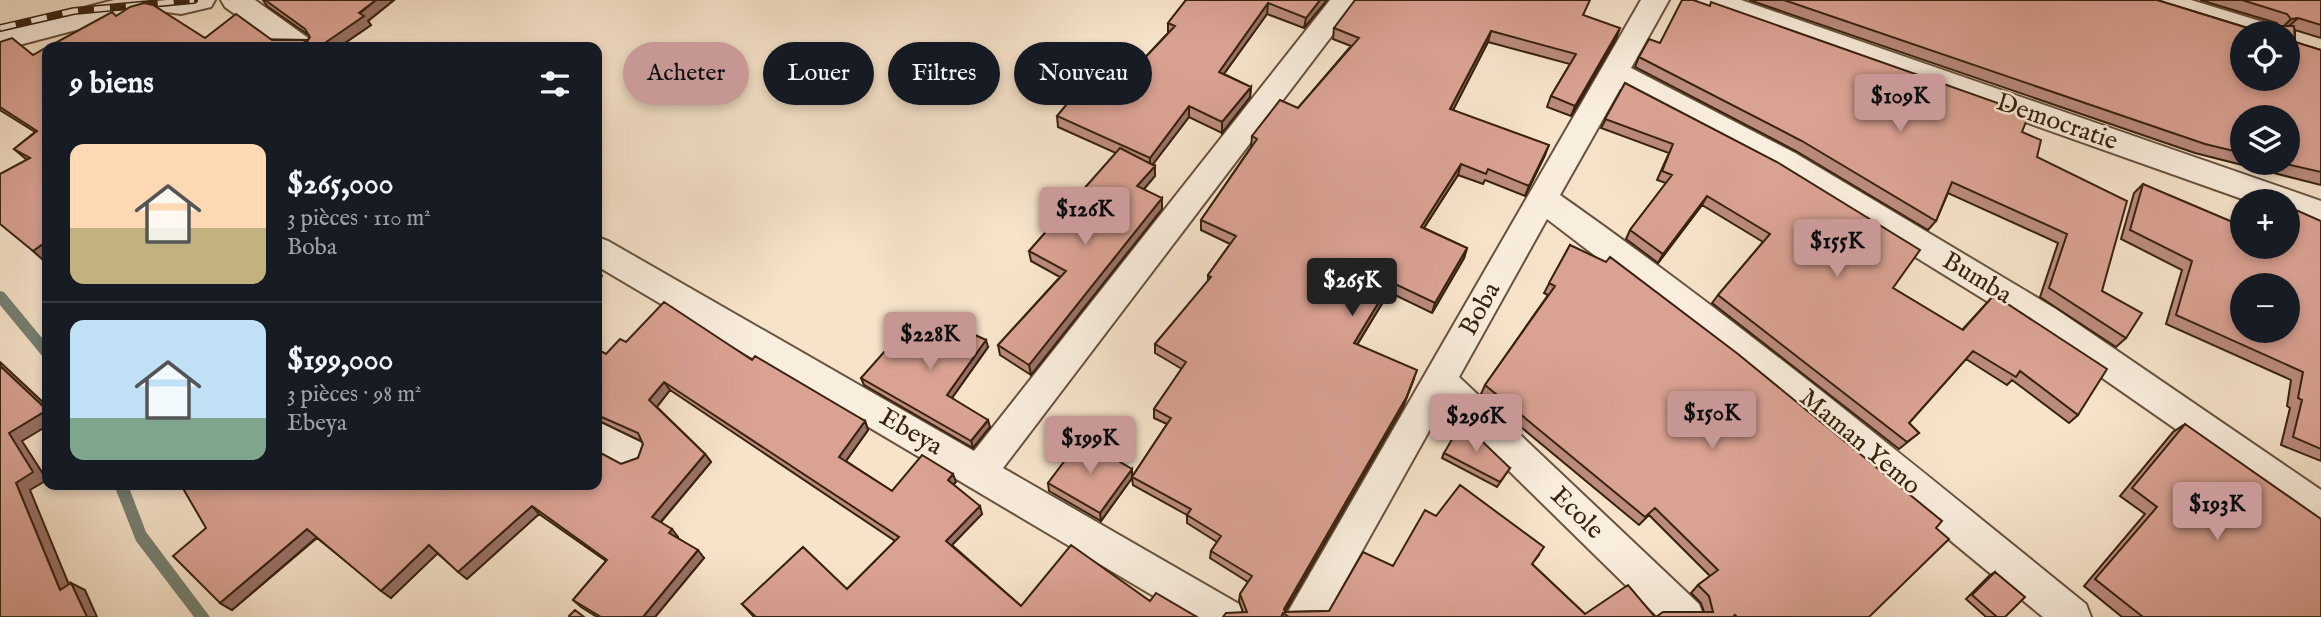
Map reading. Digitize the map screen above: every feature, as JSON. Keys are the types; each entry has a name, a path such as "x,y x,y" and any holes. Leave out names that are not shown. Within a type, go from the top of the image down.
{"street":[{"path":"13,37 152,0 181,4 201,0"},
{"path":"235,0 294,42"},
{"path":"979,472 1345,0"},
{"name":"Boba","path":"1304,617 1655,0"},
{"name":"Democratie","path":"1711,0 2248,189"},
{"path":"2158,0 2230,22"},
{"path":"13,37 42,52"},
{"name":"Bumba","path":"1615,73 1784,161 2044,319 2285,484 2321,513"},
{"name":"Maman Yemo","path":"1542,199 1633,263 1793,387 2072,617"},
{"name":"Democratie","path":"2300,207 2321,214"},
{"name":"Ebeya","path":"602,253 1225,617"},
{"name":"Ecole","path":"1440,381 1685,617"},
{"path":"602,440 628,454"}],"building":[{"path":"265,0 376,0 359,13 364,16 326,42 57,42 112,12 116,16 130,7 144,3 153,5 205,38 236,14 272,40 308,40 310,37 305,29"},
{"path":"1186,0 1320,0 1306,18 1268,3 1219,72 1251,87 1222,122 1189,106 1150,158 1057,116 1066,105 1152,105 1152,50 1175,26 1168,23"},
{"path":"1355,0 1590,0 1583,15 1620,28 1575,106 1551,96 1576,54 1491,31 1450,109 1549,145 1529,186 1488,169 1486,174 1461,164 1421,227 1467,248 1435,303 1391,282 1354,343 1417,370 1406,398 1284,609 1285,612 1329,611 1363,552 1393,566 1425,510 1436,516 1460,485 1544,547 1532,564 1585,614 1628,585 1655,617 1289,617 1283,613 1281,617 1223,617 1226,613 1247,612 1240,594 1252,576 1211,551 1221,536 1187,515 1191,509 1132,477 1171,418 1154,409 1186,362 1155,344 1211,277 1208,275 1236,236 1201,220 1257,139 1252,136 1280,100 1298,108 1359,38 1334,28"},
{"path":"1682,0 1693,0 1710,6 1711,2 2029,114 2022,132 2041,140 2037,157 2127,201 2102,291 2142,313 2126,338 2049,288 2067,234 1952,182 1936,221 1802,141 1639,57 1649,39 1660,43"},
{"path":"1784,0 2157,0 2230,23 2230,91 2300,91 2300,44 2321,50 2321,172 2300,167 2300,105 2230,105 2230,150 2205,144"},
{"path":"2242,0 2321,0 2321,25 2298,18 2291,19 2287,14"},
{"path":"12,38 33,55 42,50 42,245 33,251 0,224 0,174 30,158 14,149 37,131 0,107 0,42"},
{"path":"1625,83 1777,162 1920,250 1893,288 1963,330 1994,295 2107,369 2078,415 2020,371 2016,377 1973,351 1909,423 1919,433 1907,442 1718,295 1770,234 1707,196 1663,254 1630,230 1672,175 1662,171 1673,144 1605,119"},
{"path":"1120,148 1155,166 1137,186 1162,198 1029,365 998,345 1066,271 1029,251"},
{"path":"2143,184 2230,221 2230,259 2300,259 2300,212 2321,221 2321,449 2293,437 2302,400 2298,398 2303,372 2238,343 2300,343 2300,273 2230,273 2230,339 2176,315 2192,261 2130,230"},
{"path":"1570,245 1606,262 1610,257 1738,354 1942,521 1936,528 1949,539 1869,617 1656,617 1663,612 1713,612 1709,596 1698,585 1718,570 1655,508 1645,517 1485,385 1555,286 1549,283"},
{"path":"664,302 752,360 755,356 865,421 839,457 892,491 922,455 953,474 948,480 980,506 946,541 1021,606 1071,545 1150,601 1156,593 1197,617 756,617 742,604 803,547 847,589 899,537 664,382 649,400 705,454 652,517 672,529 669,533 698,550 643,617 601,617 573,600 607,560 532,506 458,572 429,545 381,591 307,529 220,603 173,556 206,528 184,490 602,490 602,454 621,464 638,458 643,444 638,433 602,417 602,352 606,354 620,339 626,342"},
{"path":"927,313 986,340 947,395 988,420 971,441 861,378 909,324 915,329"},
{"path":"0,366 42,405 42,413 9,433 33,472 16,483 60,590 71,583 87,617 0,617"},
{"path":"1462,422 1510,468 1500,482 1444,453"},
{"path":"2185,424 2321,519 2321,617 2143,617 2095,579 2157,507 2132,488"},
{"path":"1081,439 1132,469 1100,513 1048,483"},
{"path":"1995,572 2025,597 2005,617 1997,617 1972,595"},
{"path":"575,610 584,617 570,617"}],"waterway":[{"path":"0,296 42,347"},
{"path":"123,490 141,536 203,617"}],"railway":[{"path":"0,28 74,11 194,0"}]}
